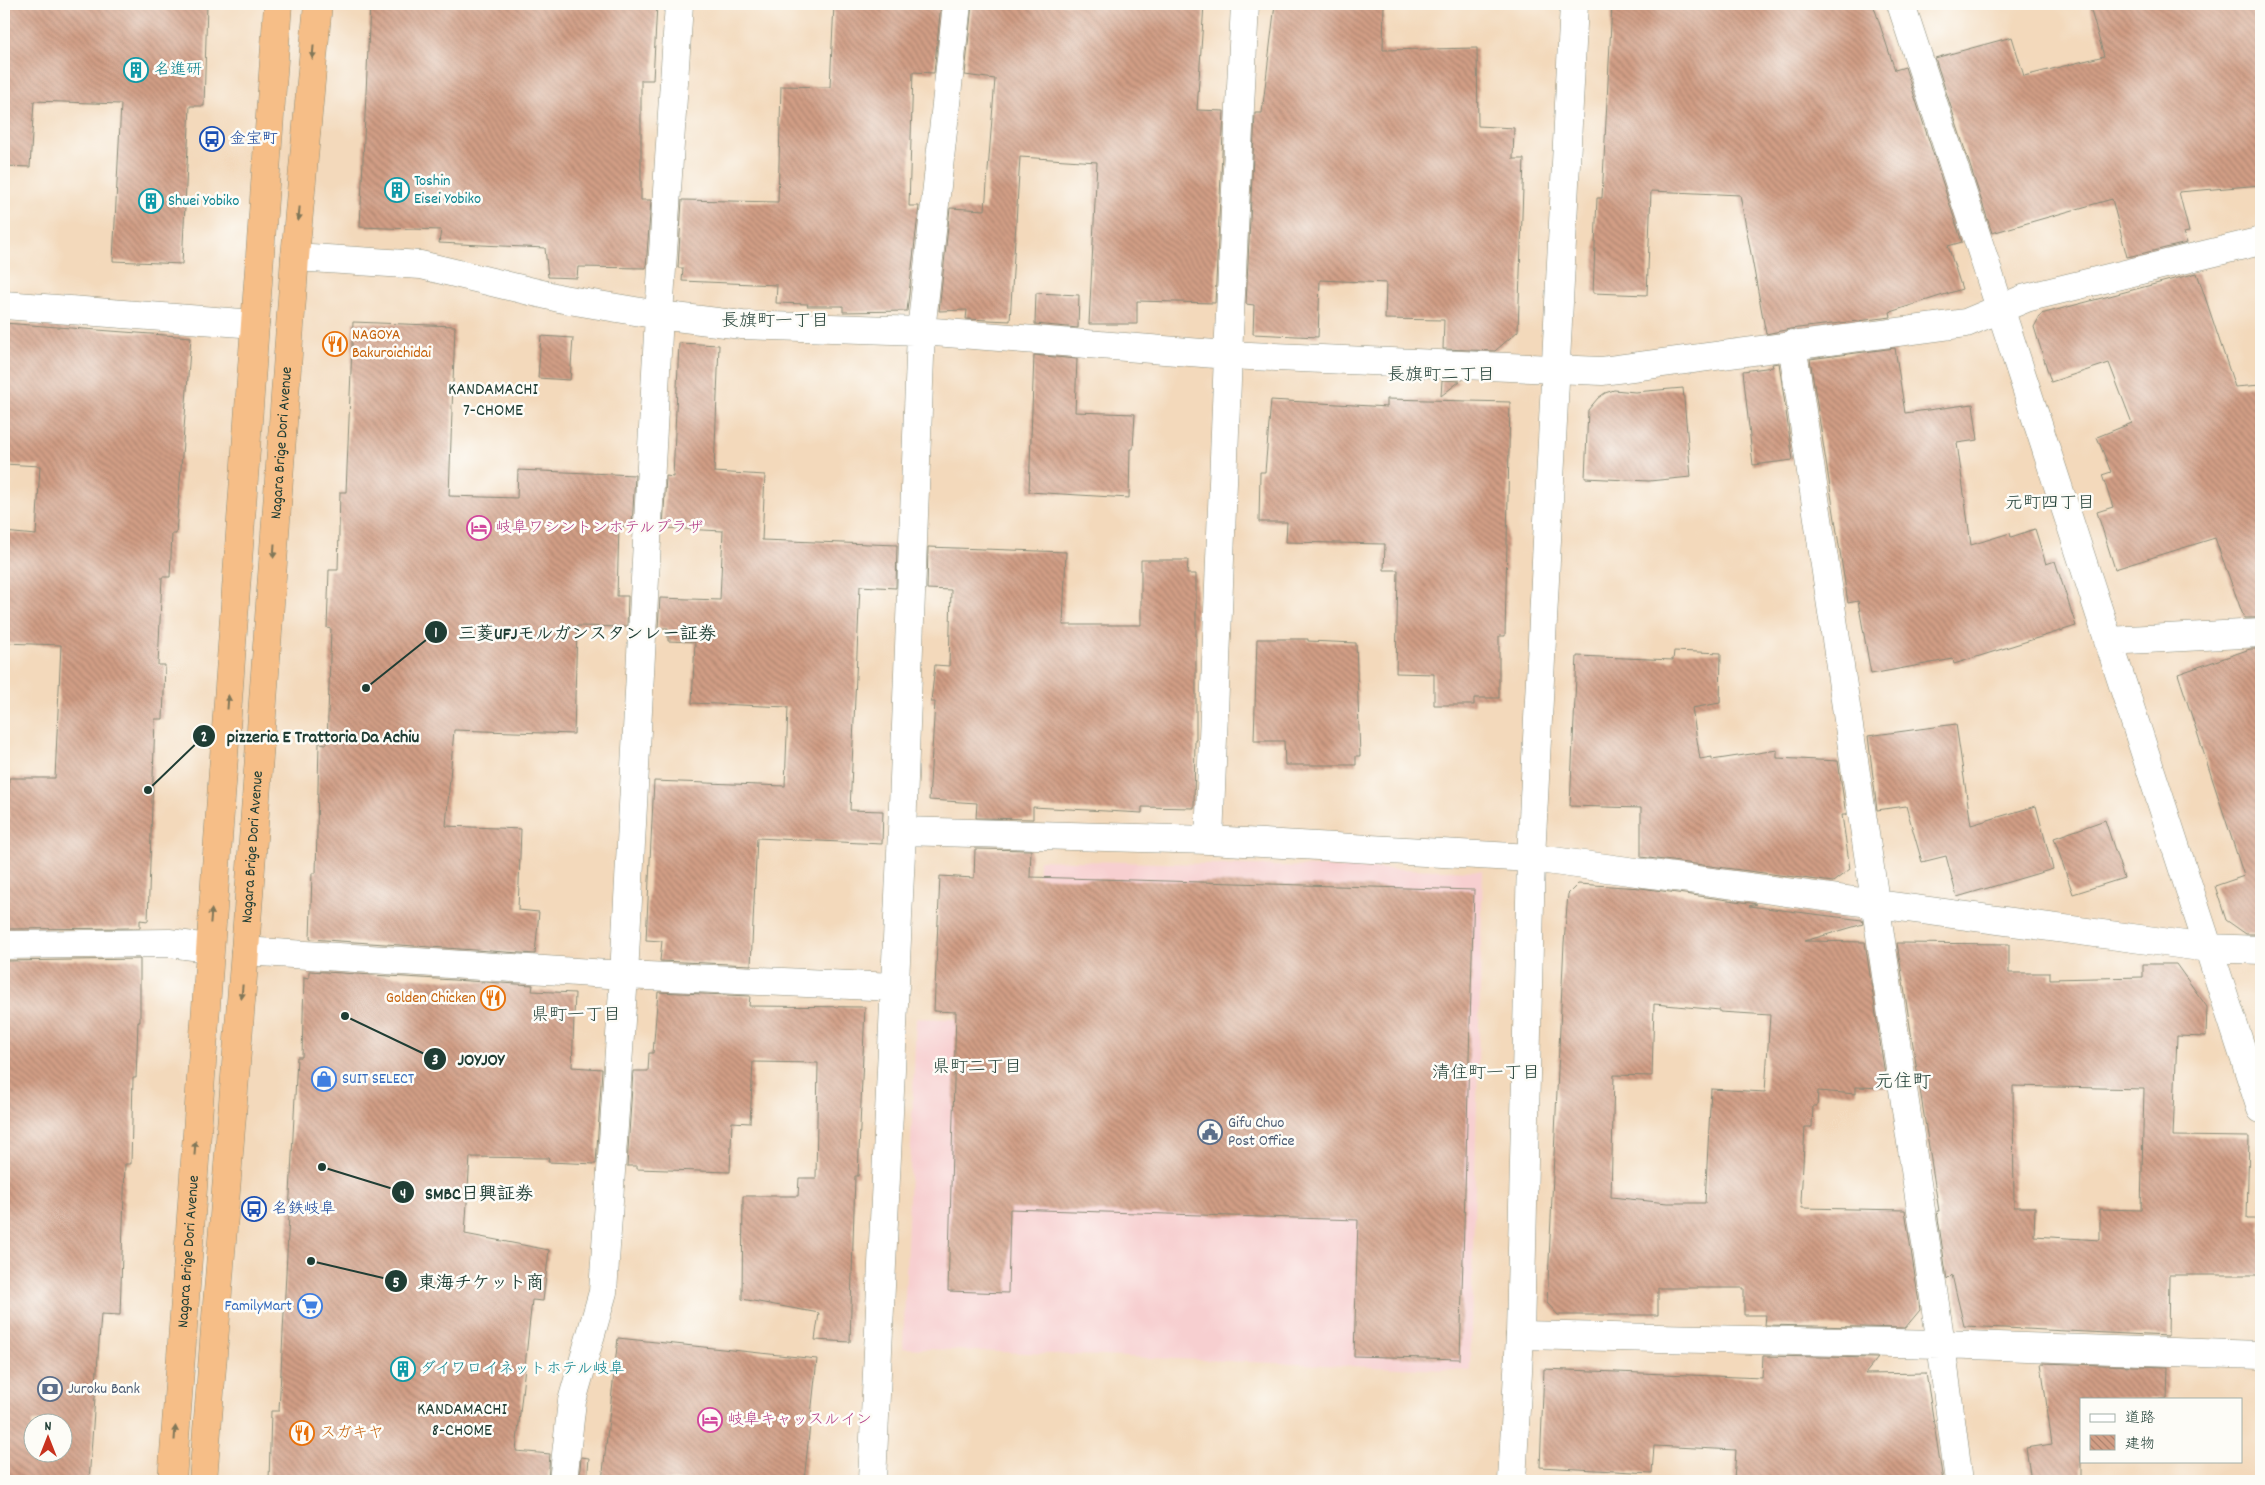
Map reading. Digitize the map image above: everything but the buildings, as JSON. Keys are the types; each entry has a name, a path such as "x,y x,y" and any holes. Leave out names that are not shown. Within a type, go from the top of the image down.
{"highway":[{"name":"Nagara Brige Dori Avenue","path":"172,1481 278,4"},
{"name":"Nagara Brige Dori Avenue","path":"203,1481 245,951 295,257 318,4"}],"street":[{"path":"563,1481 572,1401 603,1292 624,975 659,315 679,4"},
{"path":"872,1481 902,831 921,331 957,4"},
{"path":"1209,840 1228,356 1245,4"},
{"path":"1512,1481 1520,1335 1532,858 1558,369 1574,4"},
{"path":"1901,4 2261,1109"},
{"path":"295,257 421,265 563,299 659,315 742,325 921,331 1228,356 1602,371 1792,344 1966,323 2002,310 2026,298 2261,241"},
{"path":"4,305 255,324"},
{"path":"1792,344 1941,1344 1958,1481"},
{"path":"2108,641 2261,633"},
{"path":"902,831 1209,840 1532,858 2208,948 2261,950"},
{"path":"4,945 169,944 209,948"},
{"path":"245,951 624,975 895,987"},
{"path":"1520,1335 1941,1344 2261,1355"}],"shaded area":[{"name":"Gifu Chuo Post Office","path":"1039,860 1483,871 1470,1371 903,1348 916,1018 1032,1021"}],"place":[{"name":"名進研","path":"136,70"},
{"name":"金宝町","path":"212,139"},
{"name":"Toshin Eisei Yobiko","path":"397,190"},
{"name":"Shuei Yobiko","path":"151,201"},
{"name":"NAGOYA Bakuroichidai","path":"335,344"},
{"name":"岐阜ワシントンホテルプラザ","path":"479,528"},
{"name":"三菱UFJモルガンスタンレー証券","path":"366,688"},
{"name":"pizzeria E Trattoria Da Achiu","path":"148,790"},
{"name":"Golden Chicken","path":"493,998"},
{"name":"JOYJOY","path":"345,1016"},
{"name":"SUIT SELECT","path":"324,1079"},
{"name":"Gifu Chuo Post Office","path":"1210,1132"},
{"name":"SMBC日興証券","path":"322,1167"},
{"name":"名鉄岐阜","path":"254,1209"},
{"name":"東海チケット商","path":"311,1261"},
{"name":"FamilyMart","path":"310,1306"},
{"name":"ダイワロイネットホテル岐阜","path":"403,1369"},
{"name":"Juroku Bank","path":"50,1389"},
{"name":"岐阜キャッスルイン","path":"710,1420"},
{"name":"スガキヤ","path":"302,1433"}],"district":[{"name":"長旗町一丁目","path":"775,322"},
{"name":"長旗町二丁目","path":"1441,376"},
{"name":"KANDAMACHI 7-CHOME","path":"493,400"},
{"name":"元町四丁目","path":"2050,504"},
{"name":"県町一丁目","path":"576,1016"},
{"name":"県町二丁目","path":"977,1068"},
{"name":"清住町一丁目","path":"1486,1074"},
{"name":"元住町","path":"1903,1083"},
{"name":"KANDAMACHI 8-CHOME","path":"462,1420"}]}
